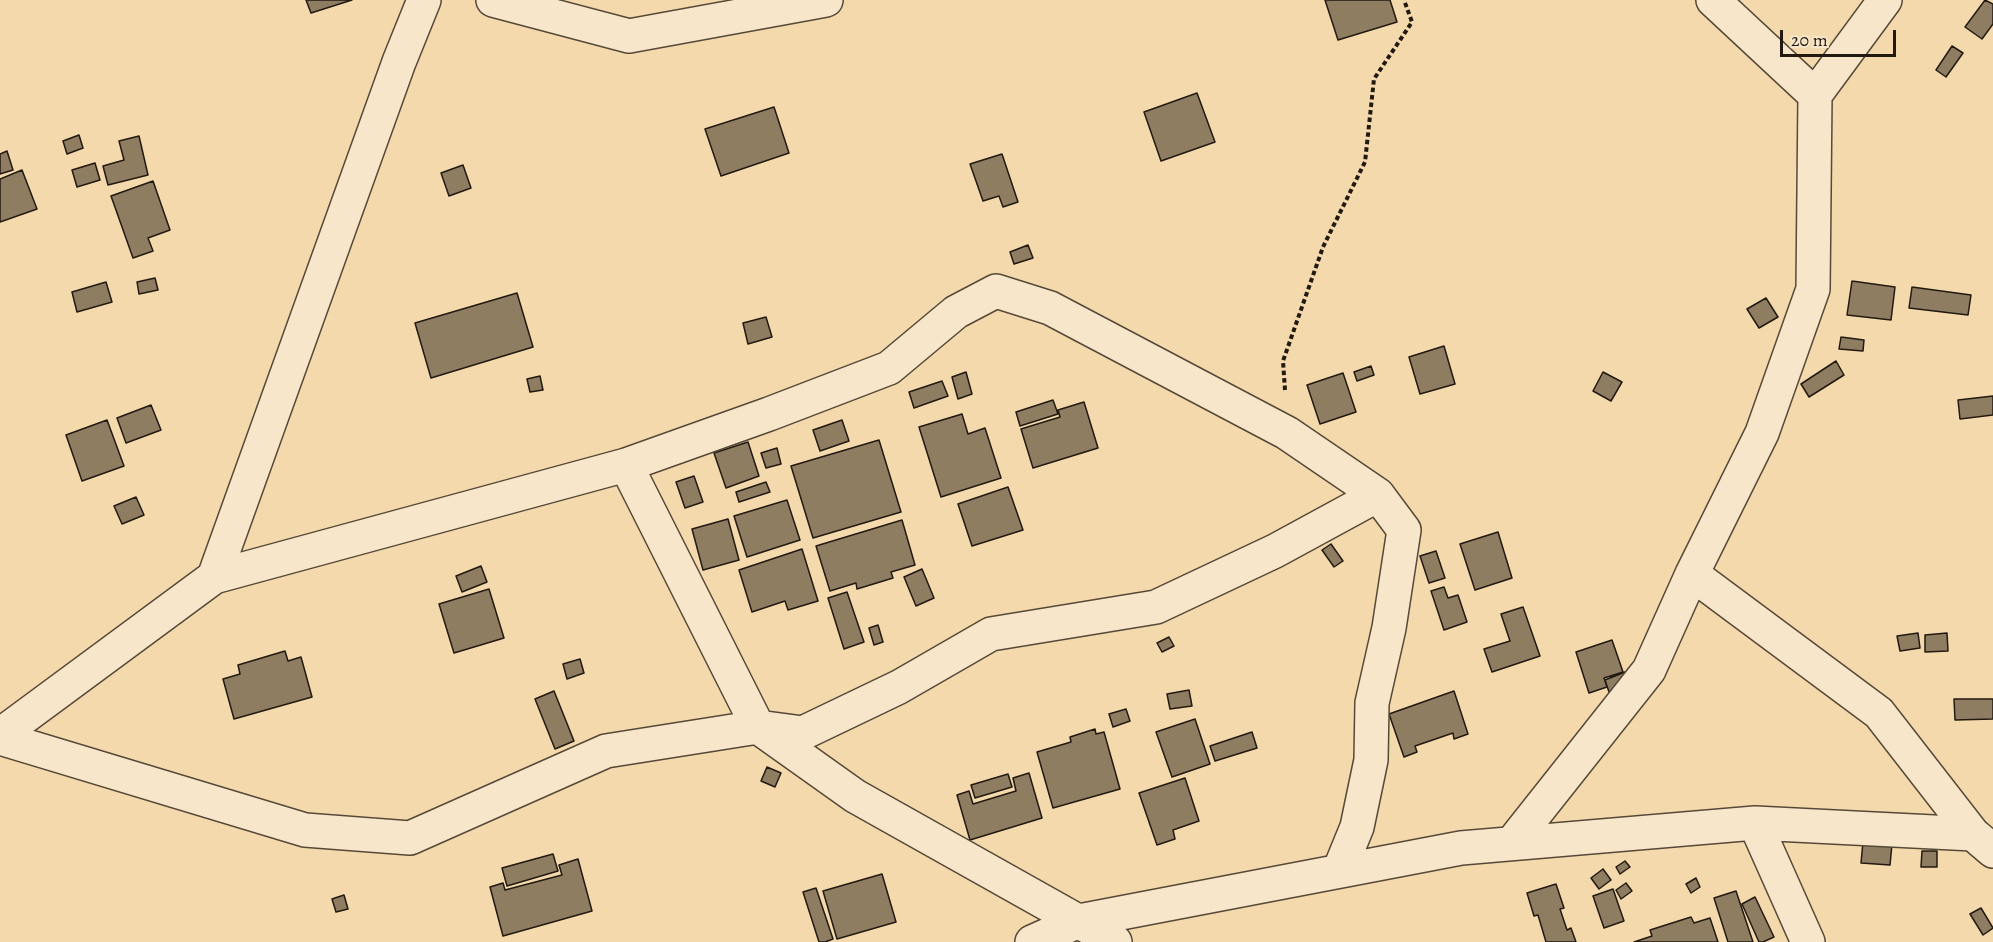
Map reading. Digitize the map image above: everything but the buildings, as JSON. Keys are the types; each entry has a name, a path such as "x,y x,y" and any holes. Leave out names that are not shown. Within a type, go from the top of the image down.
{"street":[{"path":"214,577 423,0"},
{"path":"493,0 629,36 826,0"},
{"path":"1713,0 1815,95"},
{"path":"1512,843 1649,670 1692,574 1762,433 1813,289 1815,95 1885,0"},
{"path":"0,737 214,577 626,465 769,414 889,368 956,312 996,291 1050,308 1287,433 1378,495 1404,530 1389,628 1372,703 1371,760 1357,827 1339,871"},
{"path":"626,465 758,727 855,795 1115,942"},
{"path":"0,737 305,830 410,838 606,751 758,727 804,733 899,687 991,634 1156,607 1275,551 1378,495"},
{"path":"1692,574 1879,713 1983,843"},
{"path":"1032,942 1079,921 1461,848 1755,823 1983,843"},
{"path":"1755,823 1808,942"}],"path":[{"path":"1287,433 1283,361 1323,247 1365,162 1374,79 1412,22 1404,0"}]}
